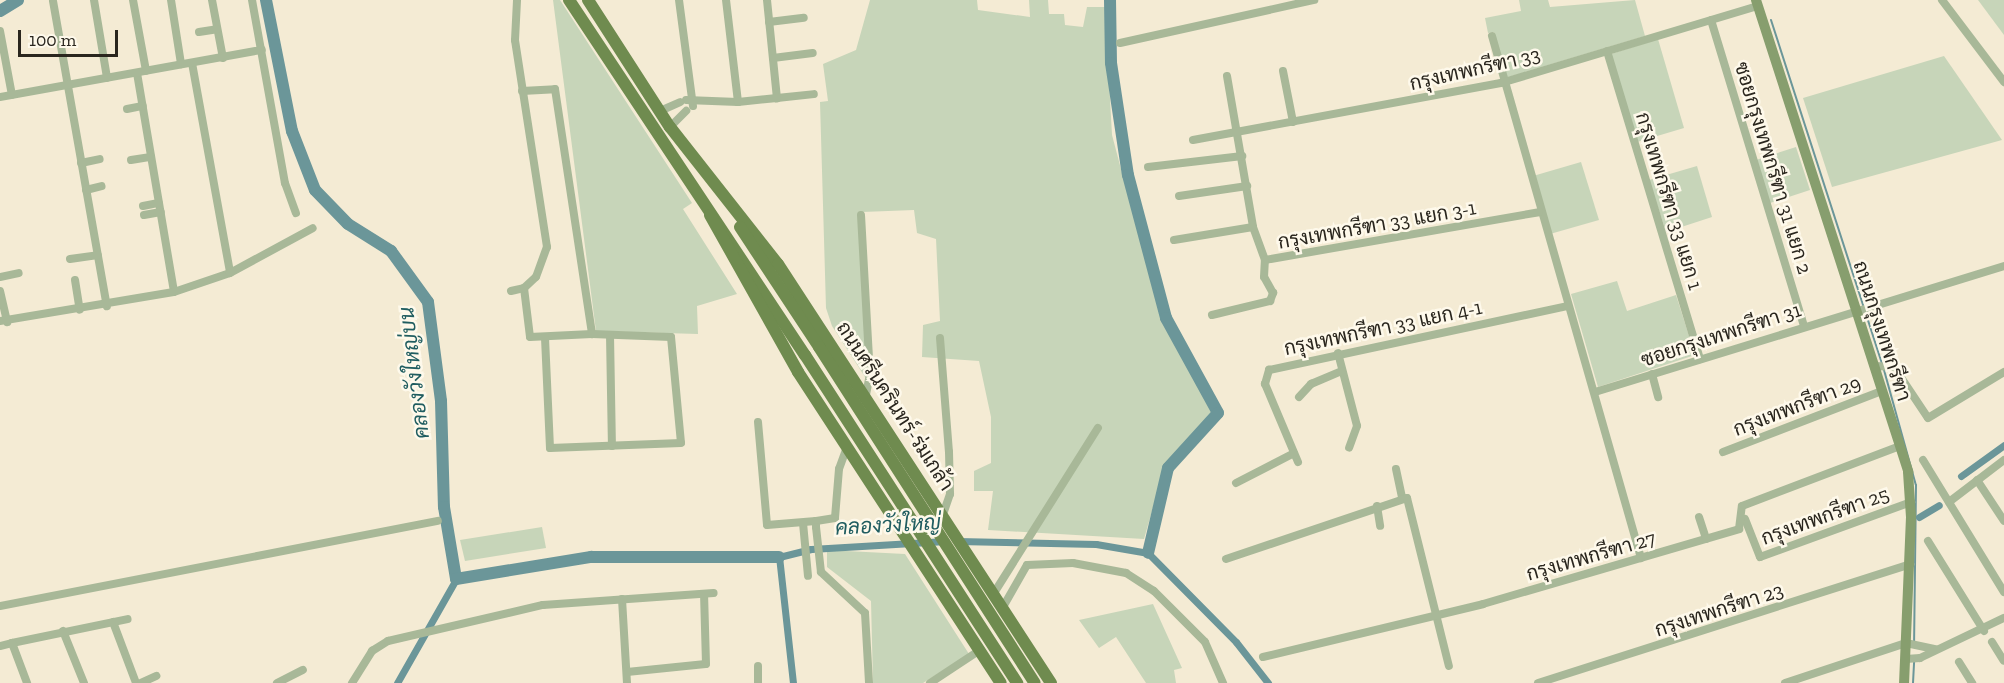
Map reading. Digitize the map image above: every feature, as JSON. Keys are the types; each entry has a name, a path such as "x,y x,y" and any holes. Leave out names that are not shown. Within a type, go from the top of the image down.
{"main road":[{"path":"569,0 1017,683"},
{"name":"ถนนศรีนครินทร์-ร่มเกล้า","path":"588,0 670,127 778,264 944,514 1052,683"},
{"name":"ถนนกรุงเทพกรีฑา","path":"1757,3 1862,309 1880,365 1882,391 1900,446 1911,502 1910,564 1913,643 1912,659 1904,683"},
{"name":"ถนนศรีนครินทร์-ร่มเกล้า","path":"716,188 1035,683"},
{"path":"710,216 762,313 1001,683"},
{"path":"873,487 888,491 908,482 909,462"},
{"path":"963,625 967,594 978,590 998,599"}],"street":[{"path":"94,0 107,78"},
{"path":"133,0 142,72 143,106 174,292"},
{"path":"171,0 181,64"},
{"path":"212,0 222,58"},
{"path":"252,0 285,183 296,213"},
{"path":"511,291 524,288 545,262 547,247 515,40 517,0"},
{"path":"670,127 689,104 679,0"},
{"path":"726,0 738,102"},
{"path":"767,0 777,98"},
{"path":"1120,43 1314,0"},
{"path":"1941,0 2004,82"},
{"path":"53,2 107,306"},
{"name":"กรุงเทพกรีฑา 33","path":"1193,140 1501,83 1711,20 1757,3"},
{"path":"769,22 804,18"},
{"name":"ซอยกรุงเทพกรีฑา 31 แยก 2","path":"1711,20 1804,326"},
{"path":"199,32 217,29"},
{"path":"0,31 12,95"},
{"path":"1492,36 1501,83 1595,392 1641,558"},
{"path":"0,97 262,50"},
{"name":"กรุงเทพกรีฑา 33 แยก 1","path":"1607,51 1700,359"},
{"path":"773,58 813,53"},
{"path":"192,63 230,273"},
{"path":"1283,71 1293,122"},
{"name":"กรุงเทพกรีฑา 33 แยก 3-1","path":"1227,76 1253,227 1265,260 1539,212"},
{"path":"522,91 555,89 592,334"},
{"path":"660,111 689,104 738,102 814,94"},
{"path":"127,109 143,106"},
{"path":"131,160 151,156"},
{"path":"1148,167 1242,156"},
{"path":"81,163 100,159"},
{"path":"86,190 102,186"},
{"path":"1179,196 1247,186"},
{"path":"143,206 160,207"},
{"path":"144,215 160,207"},
{"path":"861,215 870,374 866,396"},
{"path":"1174,240 1253,227"},
{"path":"0,291 3,321 107,306 174,292 230,273 313,228"},
{"path":"70,259 98,255"},
{"path":"1212,315 1260,306 1272,298 1264,277 1265,260"},
{"name":"ซอยกรุงเทพกรีฑา 31","path":"1595,392 2004,266"},
{"path":"0,277 19,273"},
{"path":"75,280 80,310"},
{"path":"524,288 530,337 592,334 671,337 681,444 550,448 545,337"},
{"name":"กรุงเทพกรีฑา 33 แยก 4-1","path":"1298,462 1265,384 1266,373 1338,353 1568,306"},
{"path":"610,335 612,446"},
{"path":"940,338 950,494 944,514"},
{"path":"1338,353 1358,426 1349,448"},
{"path":"1880,365 1898,371 1928,418 2004,372"},
{"path":"1299,398 1311,384 1341,370"},
{"path":"1652,374 1658,397"},
{"name":"กรุงเทพกรีฑา 29","path":"1723,452 1882,391"},
{"path":"758,422 765,522 772,527 804,526 835,518 839,469 847,447"},
{"path":"998,599 1014,565 1098,428"},
{"name":"กรุงเทพกรีฑา 27","path":"1263,657 1435,616 1740,528 1743,515 1742,506 1900,446"},
{"path":"1236,483 1294,453"},
{"path":"1923,460 2004,592"},
{"path":"1948,502 2004,460"},
{"path":"1396,469 1402,497 1409,504 1449,666"},
{"path":"1977,480 2004,521"},
{"path":"1226,560 1402,497"},
{"name":"กรุงเทพกรีฑา 25","path":"1743,515 1760,557 1911,502"},
{"path":"1377,506 1380,526"},
{"path":"1699,517 1706,539"},
{"path":"0,606 438,521"},
{"path":"816,524 821,572 866,613 869,683"},
{"path":"804,526 808,573"},
{"path":"1928,541 1984,631"},
{"path":"998,599 1027,565 1074,563 1126,573 1154,591 1205,642 1223,683"},
{"name":"กรุงเทพกรีฑา 23","path":"1538,683 1910,564"},
{"path":"352,683 380,645 410,636 528,608 714,593"},
{"path":"627,672 706,664 704,594"},
{"path":"622,600 627,683"},
{"path":"0,646 128,618"},
{"path":"1912,659 1984,631 2004,618"},
{"path":"113,622 136,683"},
{"path":"63,631 84,683"},
{"path":"1992,642 2004,661"},
{"path":"12,643 25,682"},
{"path":"1785,683 1913,643 1935,649"},
{"path":"930,683 980,650"},
{"path":"1959,662 1972,683"},
{"path":"758,666 758,683"},
{"path":"277,683 292,680 303,670"},
{"path":"141,683 156,676"}],"green space":[{"path":"553,0 560,0 692,203 683,209 737,294 697,306 698,334 596,331"},
{"path":"870,0 977,0 978,10 1030,17 1029,0 1048,0 1049,14 1064,14 1065,25 1083,27 1087,7 1105,7 1112,135 1130,203 1140,221 1166,328 1214,414 1164,469 1144,539 988,530 993,491 974,491 974,471 991,463 991,417 979,361 922,357 923,325 940,321 936,239 917,233 914,210 862,212 867,380 832,326 826,308 820,102 828,101 823,64 856,50"},
{"path":"1519,0 1548,0 1550,7 1635,0 1645,36 1505,78 1494,32 1488,33 1485,18 1521,11"},
{"path":"1978,0 2004,0 2004,35"},
{"path":"1658,39 1684,128 1637,142 1611,54"},
{"path":"1944,56 2002,140 1832,187 1803,98"},
{"path":"1796,147 1810,190 1770,203 1756,160"},
{"path":"1581,162 1599,220 1550,234 1533,176"},
{"path":"1697,166 1712,217 1666,232 1649,180"},
{"path":"1617,281 1627,311 1676,295 1695,355 1598,387 1571,294"},
{"path":"542,527 546,548 465,561 460,540"},
{"path":"827,550 905,554 969,654 923,683 873,683 871,601 827,567"},
{"path":"1153,604 1182,668 1174,670 1176,683 1146,683 1116,637 1099,648 1079,620"}],"waterway":[{"path":"0,11 18,0"},
{"name":"คลองวังใหญ่บน","path":"266,0 292,131 315,190 348,224 391,251 428,302 441,401 444,507 456,579 591,557 779,557"},
{"path":"1110,0 1111,63 1128,175 1166,318 1218,413 1168,468 1148,553"},
{"path":"1771,20 1882,364"},
{"path":"1884,370 1916,485 1914,641"},
{"path":"1961,476 2004,445"},
{"path":"1919,517 1939,505"},
{"name":"คลองวังใหญ่","path":"793,683 779,557 811,549 946,541"},
{"name":"คลองวังใหญ่","path":"957,541 1096,544 1148,553 1236,642 1268,683"},
{"path":"397,683 456,579"},
{"path":"1913,683 1914,662"}]}
